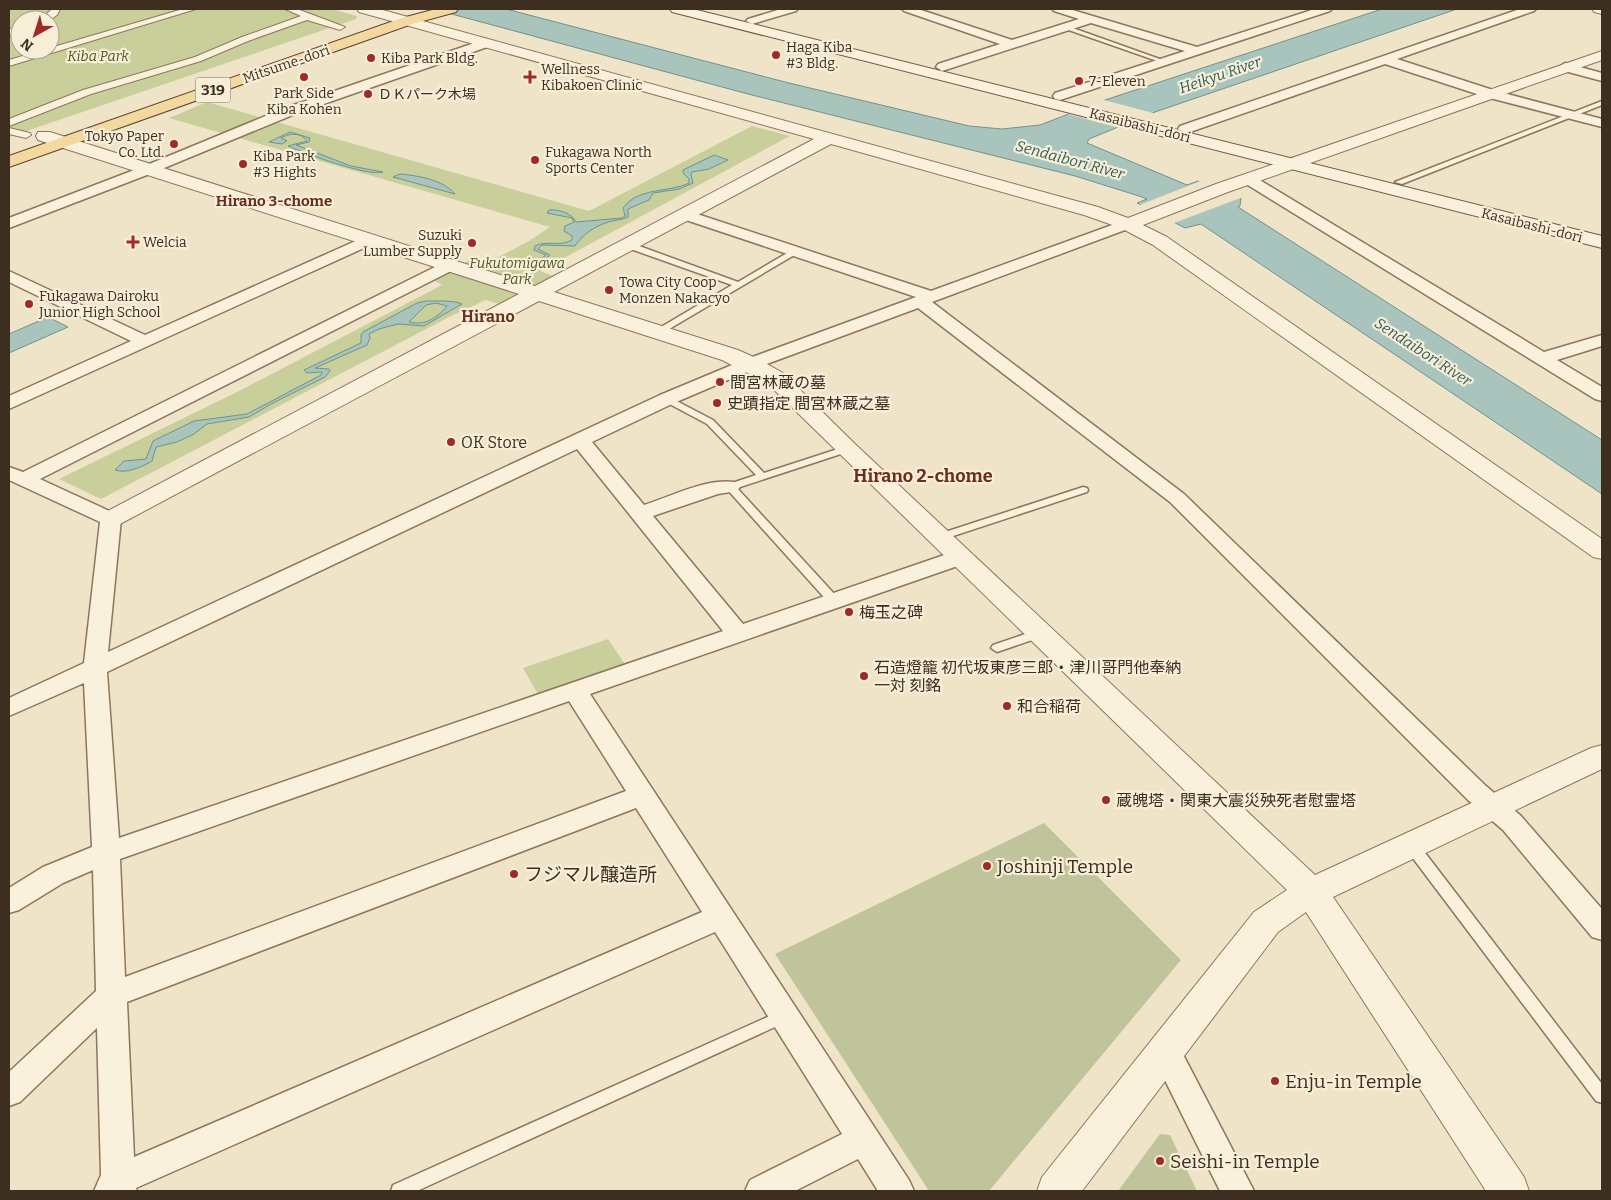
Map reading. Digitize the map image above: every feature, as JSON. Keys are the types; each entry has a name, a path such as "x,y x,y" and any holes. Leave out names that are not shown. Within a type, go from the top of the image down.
{"main road":[{"name":"Mitsume-dori","path":"9,148 35,136 407,15 451,9"},
{"name":"Mitsume-dori","path":"9,162 407,15"}],"street":[{"path":"9,63 192,9"},
{"path":"290,9 308,14 309,18"},
{"path":"364,9 407,15 486,43 1091,211 1128,224 1160,241 1602,551"},
{"name":"Kasaibashi-dori","path":"677,9 1070,102"},
{"name":"Kasaibashi-dori","path":"702,9 942,67 1150,124 1299,161 1602,242"},
{"path":"752,21 792,9"},
{"path":"908,9 1011,44"},
{"path":"1058,9 1197,51"},
{"path":"1070,102 1165,62 1326,9"},
{"path":"1185,128 1530,9"},
{"path":"9,122 88,92 198,59 244,39 309,18 340,27"},
{"path":"942,67 1090,19"},
{"path":"9,223 148,170 274,118 486,43"},
{"path":"9,708 667,399 750,364 1222,188 1602,55"},
{"path":"1386,60 1492,94 1602,122"},
{"path":"1566,67 1602,77"},
{"name":"Kasaibashi-dori","path":"1150,124 1185,128 1299,161 1399,182 1602,233"},
{"path":"9,131 63,143 659,332 750,364 775,378 1311,892 1509,1191"},
{"path":"111,519 828,139"},
{"path":"1248,179 1602,395"},
{"path":"685,215 797,251 926,299 1177,498 1477,793 1512,823 1602,929"},
{"path":"9,403 369,240"},
{"path":"17,476 459,269"},
{"path":"9,276 144,341"},
{"path":"1542,358 1602,340"},
{"path":"580,440 738,634"},
{"path":"17,476 111,519"},
{"path":"641,513 716,488 730,487"},
{"path":"111,519 95,668 112,995 116,1187 720,917"},
{"path":"9,902 53,875 106,853 961,557"},
{"path":"576,691 897,1191"},
{"path":"1057,1191 1165,1050 1266,922 1275,914 1311,892 1602,756"},
{"path":"9,1092 112,995 642,795"},
{"path":"1165,1050 1237,1191"},
{"path":"762,1191 864,1140"}],"lane":[{"path":"1065,27 1165,62"},
{"path":"1399,182 1602,103"},
{"path":"628,245 739,285"},
{"path":"659,332 797,251"},
{"path":"667,399 710,422 762,476"},
{"path":"834,601 730,487 847,449"},
{"path":"940,537 1083,490"},
{"path":"997,648 1040,633"},
{"path":"1411,845 1602,1096"},
{"path":"399,1191 784,1016"}],"green space":[{"name":"Kiba Park","path":"9,9 332,9 357,16 356,19 9,137"},
{"path":"376,27 68,136 65,135"},
{"name":"Fukutomigawa Park","path":"207,102 589,211 752,126 790,136 540,271 553,276 499,304 486,300 453,315 101,499 59,479 237,392 442,285 433,280 468,261 489,262 529,241 550,227 169,118"},
{"path":"608,639 627,667 539,696 523,668"},
{"path":"1044,823 1181,960 989,1191 929,1191 775,954"},
{"name":"Seishi-in Temple","path":"1160,1134 1170,1135 1197,1191 1118,1191"}],"water":[{"path":"433,9 506,9 785,82 969,126 1002,129 1040,125 1105,100 1382,9 1457,9 1155,112 1089,139 1087,143 1187,185 1198,181 1241,198 1240,206 1238,207 1602,440 1602,494 1201,224 1185,228 1137,203 1147,199 1075,176 748,94"},
{"path":"290,132 310,138 309,142 296,145 351,166 383,172 375,173 351,168 288,146 307,141 298,135 292,134 281,138 287,141 282,144 269,142"},
{"path":"714,155 728,160 709,169 692,172 693,183 679,189 653,193 649,200 628,209 628,217 608,222 594,229 585,234 575,246 542,245 538,249 550,255 539,265 532,266 546,255 534,250 535,246 540,244 563,243 572,240 572,236 564,231 565,226 574,222 572,218 547,213 549,210 564,212 571,216 576,222 622,218 625,216 623,208 629,201 645,193 689,183 689,179 683,173 683,170"},
{"path":"400,174 422,177 437,182 455,194 393,177"},
{"path":"444,301 462,304 424,326 398,324 379,329 369,334 370,338 367,345 315,368 329,369 330,371 325,377 249,417 207,424 194,434 177,442 156,447 152,461 144,466 129,470 115,470 124,461 146,459 153,441 194,421 247,414 321,375 322,372 307,373 304,370 361,343 363,332 417,303","holes":["436,303 447,306 430,320 420,323 409,322 426,305"]},
{"path":"48,317 68,327 9,353 9,334"}],"pier":[{"path":"1100,99 1157,114 1123,129 1064,113"},
{"path":"1203,180 1243,197 1174,223 1137,206"}],"place":[{"name":"Haga Kiba #3 Bldg.","path":"776,55"},
{"name":"Kiba Park Bldg.","path":"371,58"},
{"name":"Park Side Kiba Kohen","path":"304,77"},
{"name":"Wellness Kibakoen Clinic","path":"530,77"},
{"name":"7-Eleven","path":"1079,81"},
{"name":"ＤＫパーク木場","path":"368,94"},
{"name":"Tokyo Paper Co. Ltd.","path":"174,144"},
{"name":"Fukagawa North Sports Center","path":"535,160"},
{"name":"Kiba Park #3 Hights","path":"243,164"},
{"name":"Welcia","path":"133,242"},
{"name":"Suzuki Lumber Supply","path":"472,243"},
{"name":"Towa City Coop Monzen Nakacyo","path":"609,290"},
{"name":"Fukagawa Dairoku Junior High School","path":"29,304"},
{"name":"間宮林蔵の墓","path":"720,382"},
{"name":"史蹟指定 間宮林蔵之墓","path":"717,403"},
{"name":"OK Store","path":"451,442"},
{"name":"梅玉之碑","path":"849,612"},
{"name":"石造燈籠 初代坂東彦三郎・津川哥門他奉納 一対 刻銘","path":"864,676"},
{"name":"和合稲荷","path":"1007,706"},
{"name":"蔵魄塔・関東大震災殃死者慰霊塔","path":"1106,800"},
{"name":"Joshinji Temple","path":"987,866"},
{"name":"フジマル醸造所","path":"514,874"},
{"name":"Enju-in Temple","path":"1275,1081"},
{"name":"Seishi-in Temple","path":"1160,1161"}],"district":[{"name":"Hirano 3-chome","path":"274,201"},
{"name":"Hirano","path":"488,316"},
{"name":"Hirano 2-chome","path":"923,476"}],"water label":[{"name":"Heikyu River","path":"1220,75"},
{"name":"Sendaibori River","path":"1070,160"},
{"name":"Sendaibori River","path":"1423,352"}]}
